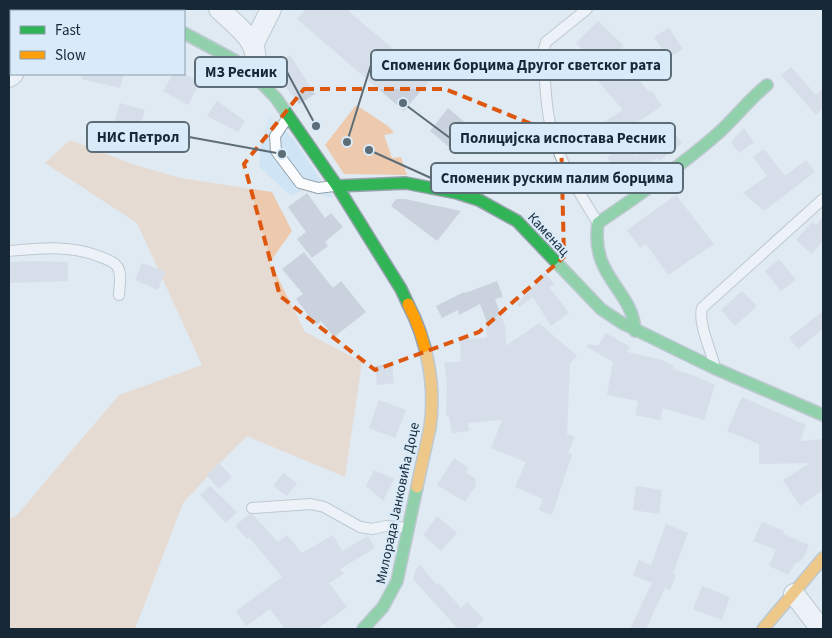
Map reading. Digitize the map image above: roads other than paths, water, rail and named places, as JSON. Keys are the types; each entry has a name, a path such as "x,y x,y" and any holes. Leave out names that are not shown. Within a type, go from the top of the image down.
{"street":[{"path":"219,9 244,33 253,45 256,64 251,72"},
{"path":"253,45 271,9"},
{"name":"Милорада Јанковића Доце","path":"185,34 213,48 251,72 276,98 337,186 410,304 417,321 428,362 431,389 430,425 397,581 392,594 385,604 363,629"},
{"path":"635,331 635,320 603,268 597,250 596,236 598,224 646,192 717,134 766,85"},
{"name":"Каменац","path":"337,186 397,183 419,184 480,200 497,208 517,221 601,309 635,331 714,368 823,415"},
{"path":"763,629 823,558"},
{"path":"794,594 821,629"}],"lane":[{"path":"587,9 546,42 543,52 549,120 569,176 598,224"},
{"path":"288,116 275,136 276,151 300,183 318,188 337,186"},
{"path":"714,368 702,321 702,308 823,199"},
{"path":"9,251 71,248 105,258 116,265 120,273 119,296"},
{"path":"252,508 311,504 324,506 360,528 372,529 386,526 409,528"}],"place":[{"name":"Полицијска испостава Ресник","path":"403,103"},
{"name":"МЗ Ресник","path":"316,126"},
{"name":"Споменик борцима Другог светског рата","path":"347,142"},
{"name":"Споменик руским палим борцима","path":"369,150"},
{"name":"НИС Петрол","path":"282,154"}]}
